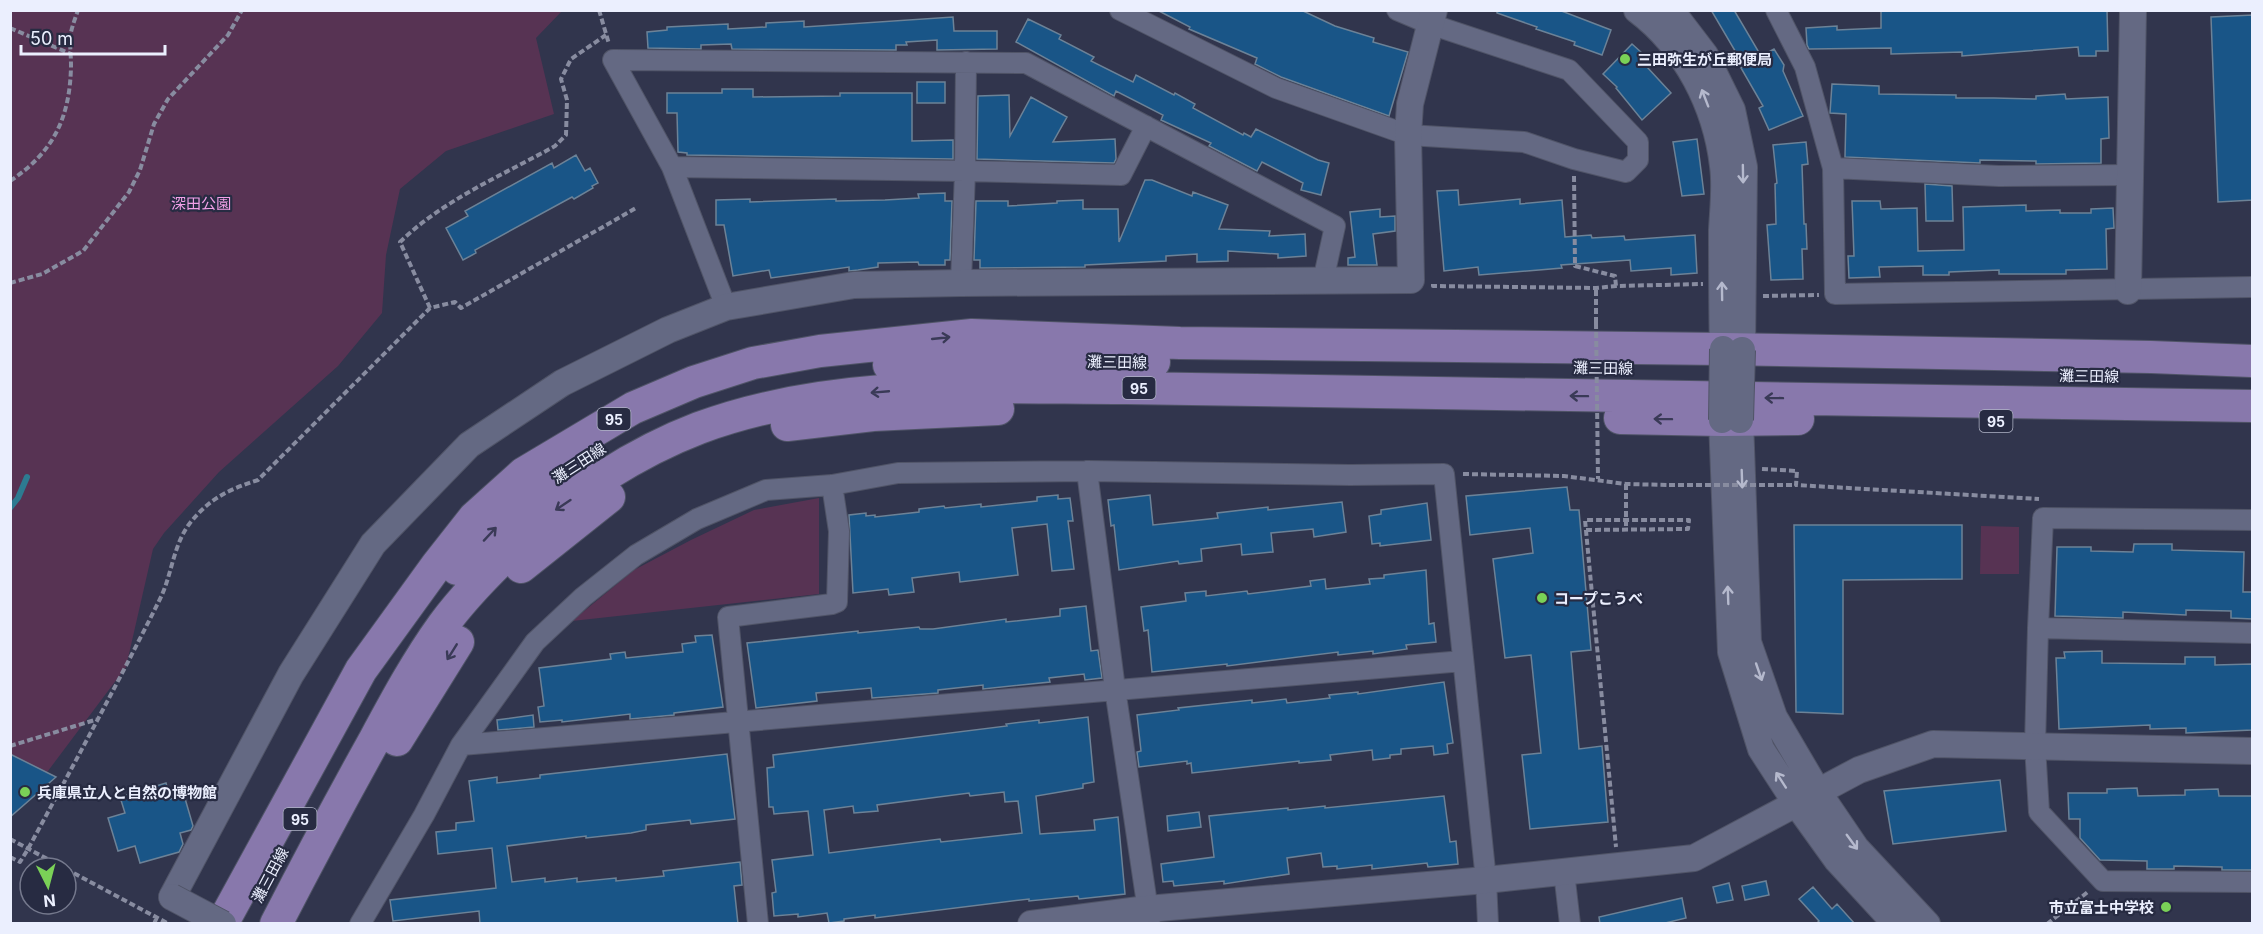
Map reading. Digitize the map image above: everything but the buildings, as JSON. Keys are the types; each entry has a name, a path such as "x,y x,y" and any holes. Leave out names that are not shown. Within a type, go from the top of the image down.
{"main road":[{"name":"95","path":"222,924 361,670 436,565 474,518 524,473 633,408 694,382 743,366 820,351 972,335 1180,343 1733,349 2151,357 2253,362"},
{"name":"95","path":"967,360 1062,348 1180,343"},
{"name":"灘三田線","path":"244,924 355,714 395,648 450,576 510,513 579,459 648,422 704,399 762,382 834,369 967,360 1593,367 2253,379"},
{"name":"95","path":"927,388 1080,403 1319,411 1731,420 1825,418 2127,423 2253,422"},
{"name":"灘三田線","path":"276,924 405,685 444,624 491,570 550,514 625,464 698,429 757,411 832,397 927,388 1149,388 2253,406"},
{"name":"95","path":"342,830 458,641 522,566 607,498 694,452 753,432 802,422 873,415 1080,403"},
{"name":"95","path":"296,924 342,830 405,685"},
{"name":"95","path":"256,861 355,714"}],"street":[{"path":"1120,10 1276,88 1408,135 1524,142 1574,159 1626,172 1638,160 1638,142 1569,70 1432,17 1397,10"},
{"path":"1637,10 1673,43 1705,94 1724,167 1732,290 1733,349 1731,652 1761,749 1927,924"},
{"path":"1669,10 1705,55 1732,110 1744,167 1732,290"},
{"path":"1776,10 1805,67 1833,168 1834,294 2128,291 2253,287"},
{"path":"2128,291 2133,10"},
{"path":"222,924 165,907 291,674 373,544 469,445 562,383 668,330 726,307 854,285 961,282 1411,280 1408,135 1410,104 1432,17"},
{"path":"726,307 672,167 613,60 1026,63 1335,226 1323,281"},
{"path":"961,282 966,62"},
{"path":"672,167 1121,175 1146,126"},
{"path":"1833,168 1999,176 2131,175"},
{"path":"1731,420 1742,468 1748,642 1774,717 1807,798 1838,860 1896,924"},
{"path":"1087,471 1115,689 1148,916"},
{"path":"360,924 424,815 461,745 535,642 583,597 636,555 697,519 766,490 832,485 898,473 1087,471 1444,474 1486,880 1488,924"},
{"path":"758,924 728,617 837,602 839,531 832,485"},
{"path":"2253,520 2043,518 2035,746 2039,812 2103,881 2253,882"},
{"path":"2038,628 2253,633"},
{"path":"461,745 1463,661"},
{"path":"1031,924 1148,916 1694,858 1859,770 1933,744 2253,751"},
{"path":"1564,872 1570,924"}],"path":[{"path":"10,181 26,171 56,138 67,105 71,54 70,35 78,10"},
{"path":"10,283 42,274 83,250 129,192 148,146 154,124 168,99 228,35 242,10"},
{"path":"599,10 613,60"},
{"path":"10,27 71,54"},
{"path":"430,308 400,242 417,225 555,146 566,135 567,100 561,79 571,59 606,35"},
{"path":"1574,159 1575,266 1616,276 1616,286"},
{"path":"10,857 20,862 28,849 165,590 178,545 188,525 206,505 226,491 258,480 430,308 455,302 461,308 636,208"},
{"path":"1431,274 1433,286 1596,288 1616,286 1834,294"},
{"path":"1596,288 1598,479"},
{"path":"1742,468 1797,471 1796,485"},
{"path":"1444,474 1564,476 1626,484 1796,485 2045,500"},
{"path":"1626,484 1626,530"},
{"path":"1587,530 1688,529 1689,520 1586,520 1618,866"},
{"path":"10,746 98,719"},
{"path":"10,839 41,856"},
{"path":"78,874 165,907"},
{"path":"2047,924 2103,881"},
{"path":"154,924 165,907"},
{"path":"165,907 169,924"}],"green space":[{"name":"深田公園","path":"10,11 562,11 536,38 554,114 446,151 400,189 386,255 382,313 338,366 219,472 164,533 153,549 126,667 21,807 10,801"},
{"path":"819,498 819,594 572,621 634,570 691,540 754,510"},
{"path":"1981,526 2019,527 2019,574 1980,574"}],"waterway":[{"path":"10,508 18,498 27,477"}],"place":[{"name":"三田弥生が丘郵便局","path":"1625,59"},
{"name":"コープこうべ","path":"1542,598"},
{"name":"兵庫県立人と自然の博物館","path":"25,792"},
{"name":"市立富士中学校","path":"2166,907"}]}
